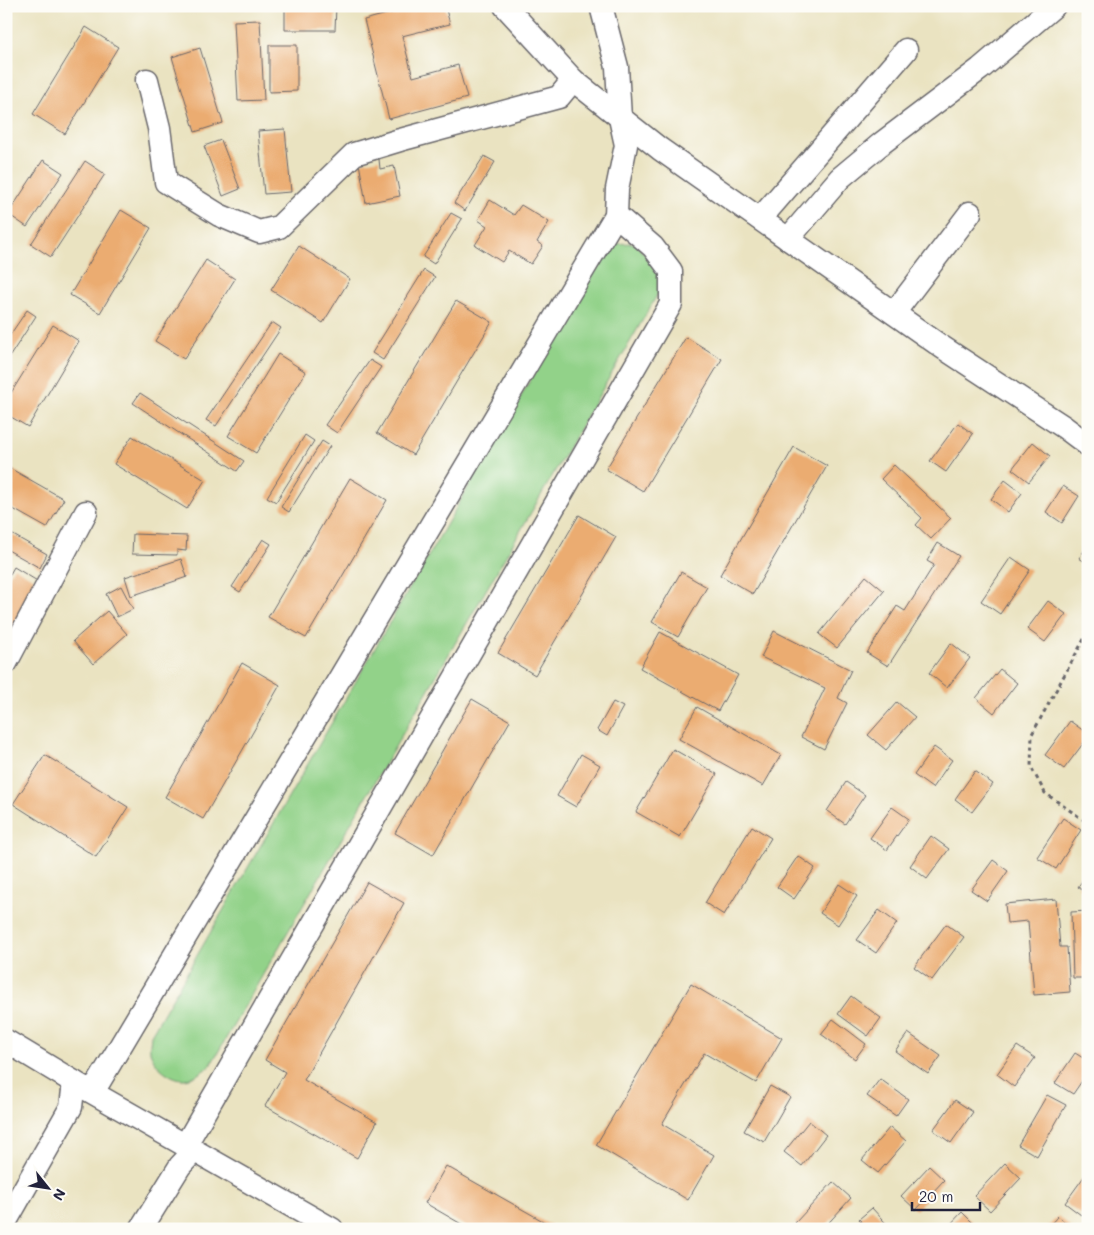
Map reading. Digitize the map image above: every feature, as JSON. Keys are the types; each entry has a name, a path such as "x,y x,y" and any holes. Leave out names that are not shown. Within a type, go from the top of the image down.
{"street":[{"path":"505,6 572,80 660,149 894,313 1088,445"},
{"path":"6,1221 83,1087 616,215 617,189 626,145 620,118 618,67 601,6"},
{"path":"788,239 840,178 882,143 980,69 1054,6"},
{"path":"760,220 906,50"},
{"path":"147,80 159,128 166,182 219,215 259,232 279,227 354,154 559,97 572,80"},
{"path":"894,313 970,213"},
{"path":"141,1229 180,1166 671,304 672,271 654,247 616,215"},
{"path":"8,656 86,512"},
{"path":"6,1041 332,1229"}],"path":[{"path":"1088,632 1032,734 1031,767 1045,793 1088,823"}],"green space":[{"path":"634,243 661,271 663,285 210,1066 195,1076 185,1079 174,1077 163,1071 152,1056 150,1049 151,1035 609,244"}],"building":[{"path":"285,6 336,6 335,30 285,30"},
{"path":"417,6 445,6 450,24 402,36 413,77 458,65 467,98 389,119 364,20"},
{"path":"260,20 264,100 238,101 234,21"},
{"path":"86,27 118,47 65,134 33,114"},
{"path":"269,45 297,45 297,91 269,92"},
{"path":"200,48 223,123 195,132 172,57"},
{"path":"285,129 291,192 264,194 258,131"},
{"path":"221,140 240,189 223,196 204,146"},
{"path":"484,156 495,162 465,211 454,203"},
{"path":"379,159 380,169 394,166 400,196 366,203 359,163"},
{"path":"43,160 63,173 27,227 8,214"},
{"path":"85,161 105,174 51,257 31,244"},
{"path":"490,200 514,215 521,205 549,222 537,242 543,246 531,264 509,251 502,262 475,245 487,226 478,220"},
{"path":"121,210 151,228 100,313 70,295"},
{"path":"451,213 462,219 434,264 423,257"},
{"path":"299,246 350,279 323,323 271,290"},
{"path":"206,260 235,279 184,359 155,341"},
{"path":"424,270 435,277 383,360 372,353"},
{"path":"456,301 492,322 413,455 377,433"},
{"path":"27,310 36,316 6,362 6,341"},
{"path":"272,322 281,328 216,426 206,420"},
{"path":"53,325 79,341 28,427 6,414 6,401"},
{"path":"686,337 722,359 643,491 606,469"},
{"path":"278,354 306,372 256,453 228,436"},
{"path":"370,360 381,367 337,433 325,425"},
{"path":"140,393 244,461 237,471 133,403"},
{"path":"958,423 973,434 946,472 930,461"},
{"path":"305,435 314,441 276,502 267,497"},
{"path":"132,436 205,480 187,509 114,464"},
{"path":"322,441 330,446 289,512 281,507"},
{"path":"1033,442 1050,456 1029,482 1012,469"},
{"path":"794,447 827,466 753,594 720,575"},
{"path":"894,465 951,518 931,539 916,525 922,518 881,479"},
{"path":"6,466 64,499 47,528 6,505"},
{"path":"350,478 387,500 306,638 268,617"},
{"path":"1005,480 1022,493 1008,512 991,499"},
{"path":"1063,486 1079,496 1062,523 1046,512"},
{"path":"579,515 616,537 535,675 498,653"},
{"path":"6,531 47,554 40,568 6,549"},
{"path":"133,534 187,536 186,551 177,550 177,555 132,554"},
{"path":"263,539 271,544 240,592 232,587"},
{"path":"938,543 959,556 888,666 867,653 897,606 905,611 934,565 927,561"},
{"path":"1088,545 1088,564 1079,558"},
{"path":"1011,557 1030,570 1000,614 981,601"},
{"path":"181,559 187,577 131,596 125,577"},
{"path":"14,567 39,582 12,630 6,627 6,581"},
{"path":"681,572 707,587 678,637 652,622"},
{"path":"866,576 884,591 837,648 819,634"},
{"path":"121,586 133,609 117,617 106,594"},
{"path":"1048,601 1066,614 1045,642 1027,629"},
{"path":"107,611 127,634 93,664 73,641"},
{"path":"774,631 851,670 838,698 847,703 824,749 801,737 825,688 761,657"},
{"path":"660,632 738,675 718,711 640,668"},
{"path":"951,643 970,658 947,688 929,673"},
{"path":"242,663 280,685 203,819 165,797"},
{"path":"1000,669 1017,683 994,713 976,698"},
{"path":"472,699 510,721 433,855 395,833"},
{"path":"613,702 623,707 607,736 597,730"},
{"path":"897,702 915,717 886,750 868,735"},
{"path":"697,707 781,755 763,786 679,739"},
{"path":"1070,721 1088,734 1088,737 1064,769 1045,755"},
{"path":"934,747 952,760 932,788 914,775"},
{"path":"673,749 717,774 680,837 636,812"},
{"path":"581,754 600,765 576,807 557,796"},
{"path":"45,755 128,807 96,857 13,804"},
{"path":"975,771 993,784 972,812 955,799"},
{"path":"846,782 865,795 845,824 827,811"},
{"path":"892,807 909,819 887,850 870,838"},
{"path":"1063,818 1081,830 1056,869 1037,857"},
{"path":"752,826 771,838 724,915 705,903"},
{"path":"931,836 949,849 927,879 910,866"},
{"path":"798,856 815,868 794,899 777,887"},
{"path":"993,860 1008,871 987,901 971,890"},
{"path":"1088,872 1088,894 1078,887"},
{"path":"367,882 404,903 304,1080 377,1122 357,1158 265,1106 285,1072 265,1060"},
{"path":"839,884 857,896 838,925 820,913"},
{"path":"1056,899 1060,947 1067,947 1070,992 1034,995 1028,921 1007,923 1005,904"},
{"path":"879,910 897,923 876,953 857,940"},
{"path":"1088,911 1088,978 1073,978 1071,912"},
{"path":"946,924 964,937 932,980 914,967"},
{"path":"691,984 782,1038 756,1083 704,1053 662,1124 714,1155 688,1200 596,1145"},
{"path":"851,996 881,1018 868,1036 838,1014"},
{"path":"833,1019 866,1044 855,1059 821,1034"},
{"path":"908,1033 941,1056 928,1074 895,1051"},
{"path":"1017,1046 1035,1058 1014,1087 997,1074"},
{"path":"1075,1053 1088,1061 1088,1072 1073,1094 1055,1083"},
{"path":"880,1079 908,1099 896,1116 867,1096"},
{"path":"770,1086 790,1097 764,1142 744,1131"},
{"path":"1047,1095 1066,1105 1037,1156 1018,1145"},
{"path":"955,1100 973,1112 951,1143 933,1130"},
{"path":"809,1121 826,1135 802,1166 784,1152"},
{"path":"890,1127 906,1141 878,1173 862,1160"},
{"path":"1005,1163 1021,1178 990,1211 974,1196"},
{"path":"446,1166 557,1229 470,1229 425,1203"},
{"path":"929,1166 944,1180 916,1210 901,1196"},
{"path":"1088,1171 1088,1206 1081,1215 1065,1203"},
{"path":"833,1182 851,1198 823,1229 801,1229 795,1223"},
{"path":"872,1208 891,1229 865,1229 866,1227 859,1219"},
{"path":"962,1212 979,1229 946,1229"},
{"path":"1058,1216 1072,1229 1046,1229"}]}
